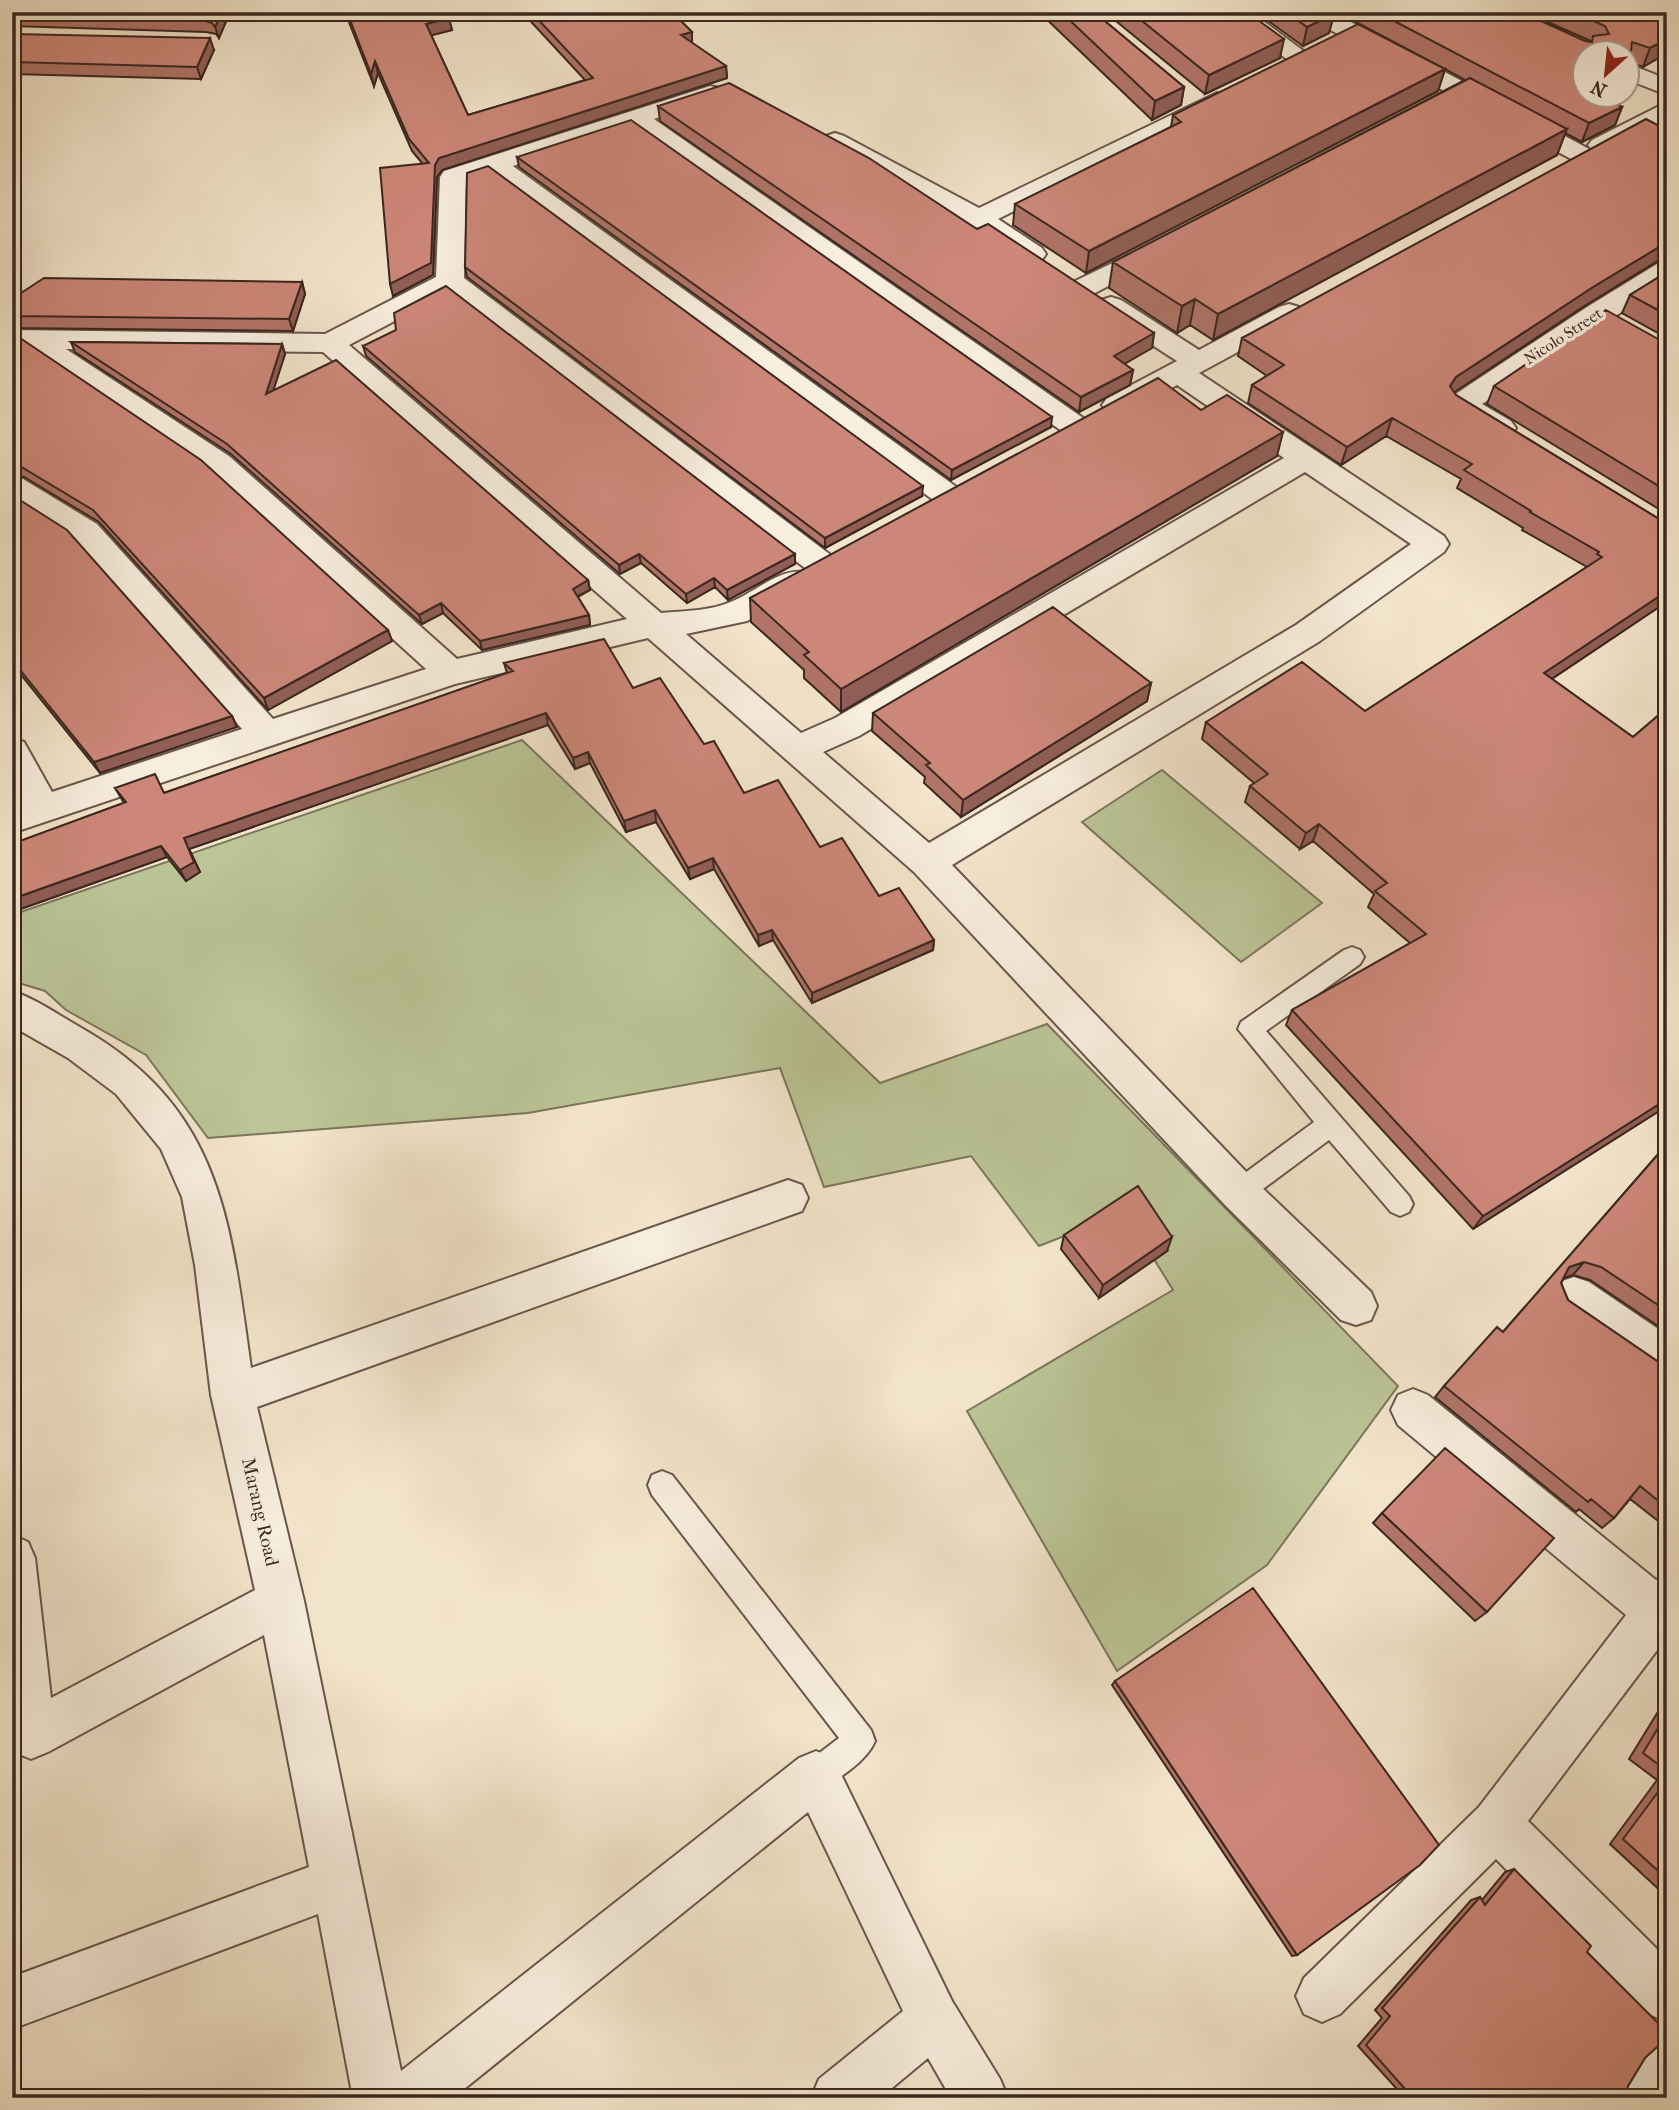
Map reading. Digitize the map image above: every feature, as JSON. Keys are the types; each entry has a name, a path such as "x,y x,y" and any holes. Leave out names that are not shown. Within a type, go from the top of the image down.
{"street":[{"path":"1235,12 1301,58"},
{"path":"1314,12 1461,92 1570,162 1667,109"},
{"path":"1276,71 1354,33"},
{"path":"1640,76 1667,88"},
{"path":"450,281 453,177 732,86"},
{"path":"979,218 1240,89"},
{"path":"1182,91 1203,108"},
{"path":"1436,104 1461,92"},
{"path":"634,117 1065,434 1318,297"},
{"path":"814,130 979,218 1083,288 1307,458 1433,544 1308,633 927,862"},
{"path":"494,164 951,498"},
{"path":"1083,288 1181,237"},
{"name":"Nicolo Street","path":"1530,446 1461,404 1609,320 1667,270"},
{"path":"22,339 330,344 450,281"},
{"path":"12,751 28,814 452,673 652,625 692,622 736,613 836,561 450,281"},
{"path":"22,339 218,463 452,673"},
{"path":"330,344 927,862 1239,1192 1356,1306"},
{"path":"798,749 847,727 1307,458"},
{"path":"12,486 86,532 267,735"},
{"name":"Marang Road","path":"12,1007 82,1047 130,1082 176,1138 202,1197 216,1265 233,1395 281,1601 380,2098"},
{"path":"233,1395 789,1198"},
{"path":"1574,1296 1667,1360"},
{"path":"1322,1996 1496,1824 1663,1610 1413,1410"},
{"path":"12,1558 31,1735 281,1601"},
{"path":"410,2098 816,1775 934,2019 981,2098"},
{"path":"1496,1824 1667,1996"},
{"path":"12,2003 338,1881"},
{"path":"838,2098 934,2019"},
{"path":"1642,2098 1667,2061"}],"lane":[{"path":"1352,957 1250,1029 1400,1204"},
{"path":"1239,1192 1331,1124"},
{"path":"662,1485 860,1741 816,1775"}],"green space":[{"path":"522,740 880,1083 1047,1024 1398,1386 1267,1565 1117,1671 967,1411 1173,1290 1125,1212 1039,1246 971,1156 824,1187 780,1068 528,1113 208,1138 146,1055 66,1010 45,991 12,981 12,915"},
{"path":"1162,770 1322,903 1241,962 1082,822"}],"building":[{"path":"12,12 222,12 215,27 202,20 12,15"},
{"path":"347,12 447,12 449,18 426,24 468,115 593,78 531,12 672,12 692,32 681,35 726,66 439,158 435,165 431,263 390,284 380,168 429,163 409,139 375,61 371,74"},
{"path":"1061,12 1094,12 1184,87 1155,101"},
{"path":"1131,12 1247,12 1284,39 1209,75"},
{"path":"1286,12 1330,12 1334,14 1307,27"},
{"path":"1377,12 1521,12 1578,38 1570,38 1570,108 1620,108 1589,123"},
{"path":"1573,12 1667,12 1667,39 1650,48 1640,45 1640,38 1593,38 1609,34 1605,26"},
{"path":"1358,24 1445,69 1089,251 1015,204 1181,122 1173,115"},
{"path":"12,34 210,38 197,67 12,62"},
{"path":"1470,78 1567,129 1218,314 1195,299 1182,306 1113,262"},
{"path":"729,83 869,158 977,229 988,224 1154,333 1114,356 1133,370 1081,397 658,106"},
{"path":"1646,119 1667,130 1667,243 1593,287 1456,377 1450,386 1456,395 1667,523 1667,591 1544,673 1633,737 1667,708 1667,1099 1483,1216 1292,1010 1426,934 1375,891 1387,883 1319,824 1306,833 1250,786 1268,774 1206,722 1302,662 1365,711 1602,557 1597,554 1599,552 1464,470 1472,464 1392,418 1347,447 1252,385 1284,365 1242,338"},
{"path":"631,120 1052,417 952,470 517,157"},
{"path":"488,166 923,486 825,538 465,267 467,173"},
{"path":"1667,272 1667,315 1630,295"},
{"path":"44,278 302,282 289,319 12,316 12,299"},
{"path":"446,286 795,554 727,590 714,578 686,594 639,554 619,565 363,346 396,330 394,313"},
{"path":"1606,310 1667,344 1667,491 1494,386"},
{"path":"12,338 20,338 201,460 388,630 264,698 93,510 12,463"},
{"path":"71,342 282,344 266,394 336,360 588,580 573,589 589,615 480,641 441,603 419,615 227,444"},
{"path":"1158,378 1201,410 1227,395 1283,432 841,689 804,655 809,652 750,598"},
{"path":"12,495 67,530 232,716 94,762 12,660"},
{"path":"1053,607 1151,683 963,800 926,765 930,763 873,713"},
{"path":"604,639 633,688 660,678 704,744 714,741 744,793 778,780 820,847 842,838 879,896 899,888 934,940 812,993 772,930 758,935 713,858 688,868 655,810 624,821 588,752 573,758 546,713 184,838 194,862 180,870 161,846 12,899 12,828 20,841 126,802 115,788 155,774 164,793 513,671 504,663"},
{"path":"1667,1144 1667,1311 1601,1267 1584,1262 1569,1267 1561,1283 1568,1300 1667,1366 1667,1508 1640,1486 1614,1518 1591,1499 1588,1502 1444,1386 1497,1327 1503,1332"},
{"path":"1138,1186 1172,1237 1103,1285 1064,1235"},
{"path":"1445,1448 1554,1538 1487,1612 1382,1513"},
{"path":"1253,1588 1439,1845 1420,1865 1297,1955 1115,1681"},
{"path":"1667,1713 1667,1771 1643,1753"},
{"path":"1667,1780 1667,1879 1623,1839"},
{"path":"1514,1869 1591,1946 1587,1952 1667,2032 1667,2038 1645,2058 1628,2086 1625,2098 1413,2098 1366,2045 1390,2016 1382,2008 1480,1897 1485,1905"}]}
